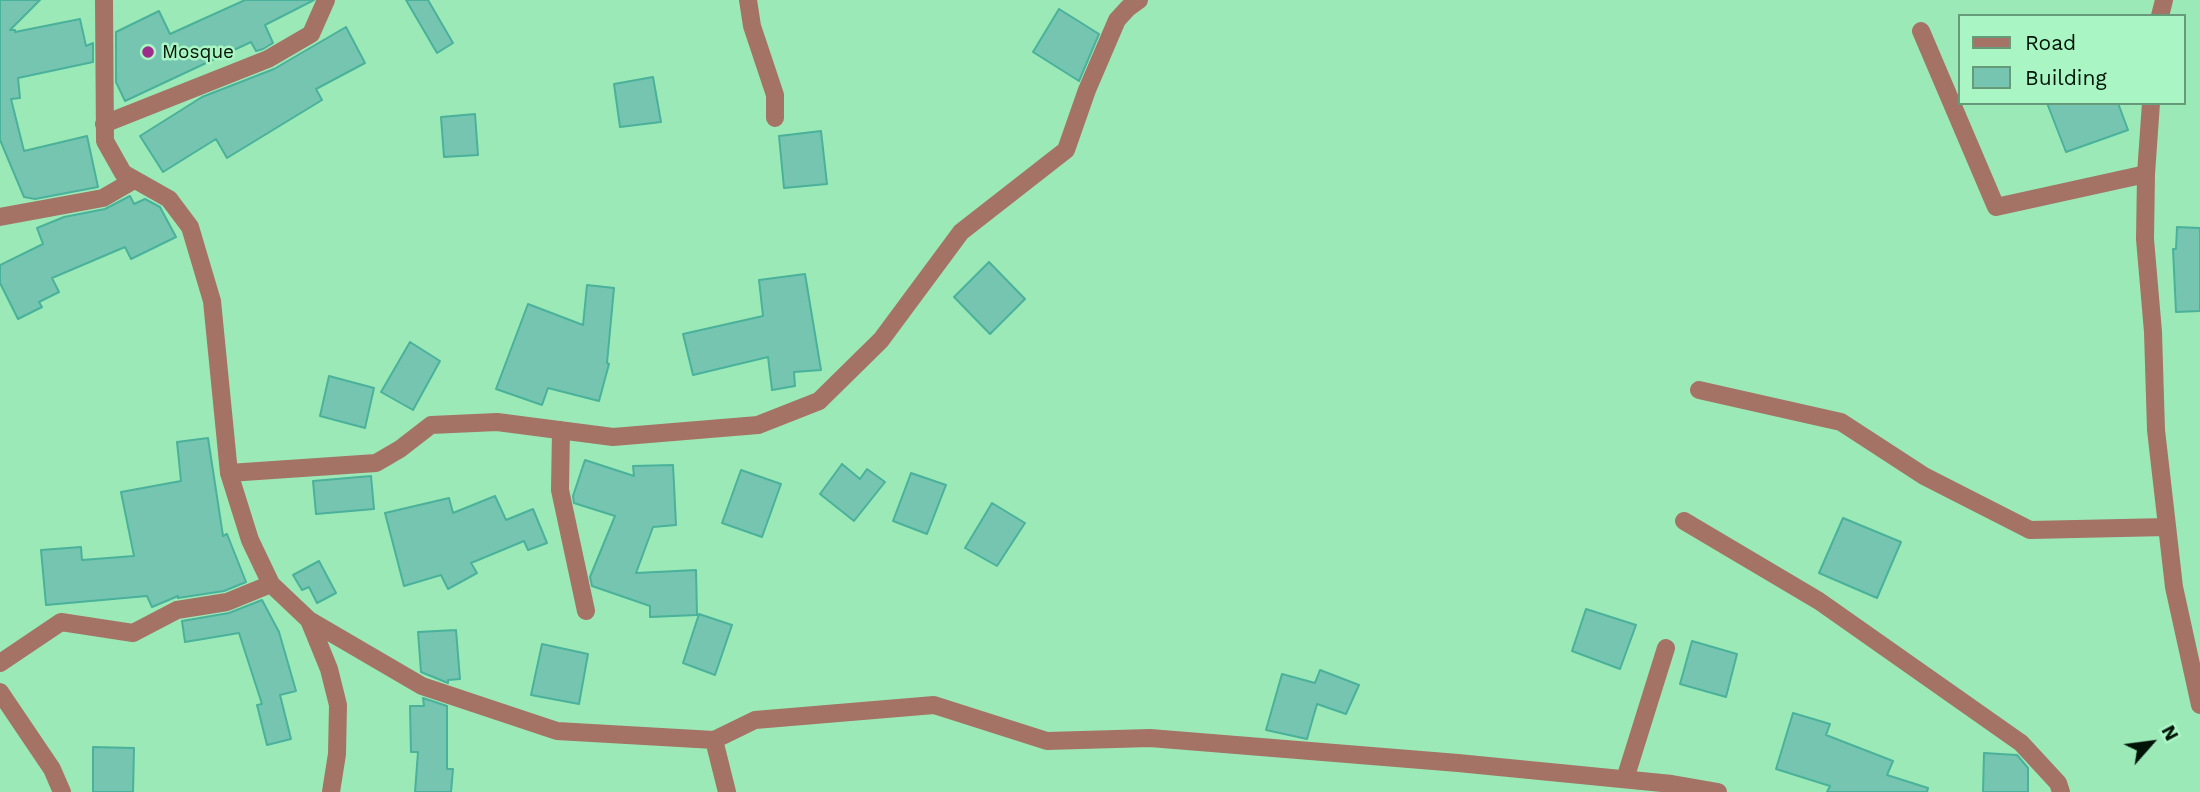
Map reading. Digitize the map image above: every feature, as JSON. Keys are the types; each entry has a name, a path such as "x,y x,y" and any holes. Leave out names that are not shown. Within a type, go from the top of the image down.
{"street":[{"path":"104,0 104,141 123,173 169,199 190,227 212,302 229,473 250,540 271,584 309,620 422,686 557,731 714,740 755,720 934,705 1047,741 1150,737 1625,779 1718,792"},
{"path":"104,124 268,58 311,34 326,0"},
{"path":"748,0 752,26 775,95 775,118"},
{"path":"229,473 376,463 400,449 431,425 497,422 612,437 758,425 819,401 881,340 961,232 1066,150 1087,90 1118,20 1139,0"},
{"path":"1921,31 1996,208 2146,174"},
{"path":"2151,105 2146,174 2146,239 2153,332 2156,430 2174,587 2200,705"},
{"path":"0,217 103,198 134,180"},
{"path":"1699,390 1841,422 1924,476 2030,530 2167,527"},
{"path":"561,430 560,490 586,611"},
{"path":"1684,521 1819,601 2021,743 2059,783 2061,792"},
{"path":"0,663 61,622 133,633 177,610 228,602 271,584"},
{"path":"309,620 329,669 338,705 337,754 331,792"},
{"path":"1625,779 1666,648"},
{"path":"0,692 52,769 62,792"},
{"path":"714,740 727,792"}],"building":[{"path":"0,0 40,0 10,30 15,32 80,19 86,46 93,43 93,62 18,78 20,98 11,99 24,151 87,136 98,187 35,199 24,197 0,140"},
{"path":"245,0 314,0 265,25 273,43 263,49 256,51 251,42 125,101 116,82 116,32 159,11 170,34"},
{"path":"406,0 428,0 453,43 437,53"},
{"path":"1059,9 1099,34 1079,81 1033,52"},
{"path":"346,27 365,63 316,89 322,100 227,158 216,139 163,172 140,136 202,97 274,69"},
{"path":"653,77 661,122 620,127 614,84"},
{"path":"2048,105 2119,105 2128,130 2066,152"},
{"path":"475,114 478,155 444,157 441,117"},
{"path":"821,131 827,184 784,188 779,136"},
{"path":"130,196 134,204 145,199 160,207 176,237 131,259 125,247 52,278 59,292 39,302 42,307 18,319 0,283 0,265 43,244 37,228 64,217 105,209"},
{"path":"2177,227 2200,228 2200,311 2176,312 2173,249 2176,249"},
{"path":"989,262 1025,299 990,334 954,297"},
{"path":"805,274 821,370 794,372 795,386 772,390 768,357 693,375 683,334 763,316 759,280"},
{"path":"587,285 614,288 609,364 599,401 548,388 542,405 496,389 528,304 583,325"},
{"path":"410,342 440,361 413,410 381,392"},
{"path":"329,376 374,388 365,428 320,416"},
{"path":"208,438 223,536 227,534 246,582 224,591 178,596 152,607 147,596 46,605 41,550 81,547 82,560 134,556 121,492 181,481 177,442"},
{"path":"585,460 634,476 633,466 673,465 676,525 653,527 636,573 696,570 697,615 650,617 650,606 592,586 590,577 615,516 574,503 573,496"},
{"path":"842,464 860,479 867,469 885,482 854,521 820,494"},
{"path":"741,470 781,484 762,537 722,523"},
{"path":"911,473 946,485 927,534 893,521"},
{"path":"371,476 374,509 316,514 313,481"},
{"path":"495,496 506,520 533,509 547,543 528,550 524,541 471,563 477,573 448,589 441,575 404,586 385,513 449,498 453,513"},
{"path":"992,503 1025,523 997,566 965,548"},
{"path":"1843,518 1901,542 1877,598 1819,573"},
{"path":"319,561 336,593 317,603 309,587 302,590 293,575"},
{"path":"262,600 279,632 296,691 280,695 291,739 267,745 257,705 262,704 239,633 185,642 182,621 229,613"},
{"path":"1586,609 1636,625 1620,669 1572,651"},
{"path":"699,614 732,625 715,675 683,663"},
{"path":"456,630 460,679 448,680 448,683 421,672 418,632"},
{"path":"1692,641 1737,654 1726,697 1680,684"},
{"path":"542,644 588,654 579,704 531,695"},
{"path":"1320,670 1359,685 1346,714 1317,704 1307,739 1266,730 1282,674 1315,683"},
{"path":"423,698 447,706 447,769 453,769 451,792 415,792 418,752 411,752 410,706 424,706"},
{"path":"1793,713 1830,724 1826,735 1893,761 1887,775 1928,788 1927,792 1827,792 1830,786 1776,769"},
{"path":"93,747 134,748 133,792 93,792"},
{"path":"1984,753 2017,755 2028,768 2028,792 1983,792"}],"place":[{"name":"Mosque","path":"148,52"}]}
